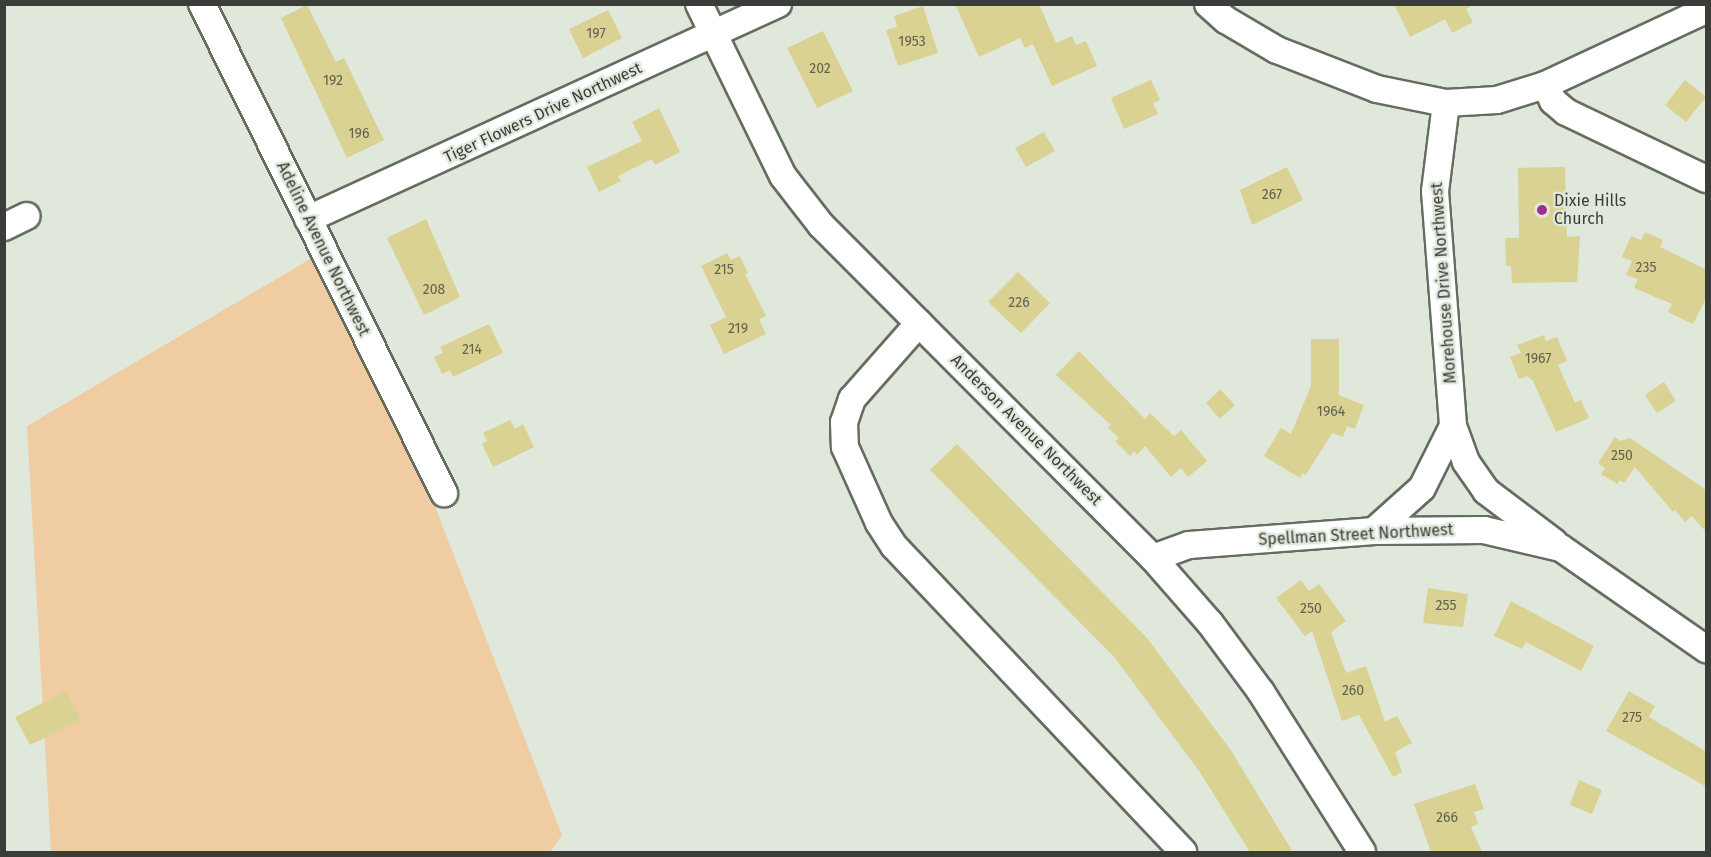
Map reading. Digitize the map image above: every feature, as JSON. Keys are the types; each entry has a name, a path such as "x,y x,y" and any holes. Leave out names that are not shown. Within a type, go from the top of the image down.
{"street":[{"name":"Adeline Avenue Northwest","path":"202,4 444,493"},
{"name":"Anderson Avenue Northwest","path":"699,4 783,176 821,225 1154,558 1261,692 1362,852"},
{"name":"Tiger Flowers Drive Northwest","path":"308,219 778,4"},
{"path":"1208,4 1226,20 1277,51 1377,89 1446,103 1497,100 1545,85 1707,10"},
{"path":"1545,85 1553,100 1566,112 1707,179"},
{"name":"Morehouse Drive Northwest","path":"1446,103 1435,191 1453,426 1466,462 1486,491 1561,548"},
{"path":"919,323 852,399 844,422 844,447 879,523 894,546 1183,852"},
{"path":"1374,531 1422,488 1453,426"},
{"name":"Spellman Street Northwest","path":"1154,558 1189,545 1374,531 1484,530 1561,548 1707,649"}],"shaded area":[{"path":"334,245 562,835 550,852 51,852 27,426"}],"building":[{"path":"955,4 1039,4 1056,43 1072,36 1076,45 1086,41 1097,66 1052,86 1033,44 1025,48 1020,38 979,57"},
{"path":"1394,4 1474,4 1466,9 1473,22 1452,33 1445,19 1410,37"},
{"path":"307,5 336,62 344,58 384,140 347,158 281,18"},
{"path":"923,6 938,53 898,66 886,30 897,27 894,16"},
{"path":"608,10 622,38 583,58 569,29"},
{"path":"823,31 853,91 817,108 787,48"},
{"path":"1151,80 1160,100 1153,103 1158,114 1124,129 1111,98"},
{"path":"1685,80 1706,97 1686,122 1665,105"},
{"path":"659,108 680,152 655,165 652,159 618,176 621,181 599,192 587,167 642,141 632,122"},
{"path":"1044,132 1055,151 1026,167 1015,148"},
{"path":"1287,167 1303,200 1252,225 1240,190"},
{"name":"Dixie Hills Church","path":"1565,167 1567,237 1580,236 1577,282 1512,283 1511,266 1506,266 1505,238 1519,238 1518,168"},
{"path":"426,219 460,297 424,315 387,238"},
{"path":"1645,232 1663,240 1660,247 1707,270 1707,296 1693,324 1668,312 1672,304 1634,288 1638,279 1626,275 1632,261 1622,257 1631,236 1641,240"},
{"path":"727,253 731,260 740,256 748,273 745,274 766,316 759,319 766,334 724,354 710,325 726,317 701,266"},
{"path":"1018,272 1050,303 1021,333 988,302"},
{"path":"489,324 503,353 453,377 450,370 442,374 434,357 443,353 440,347"},
{"path":"1544,335 1546,341 1557,337 1567,361 1558,365 1575,403 1581,400 1589,418 1556,432 1533,381 1527,376 1519,379 1510,357 1521,353 1517,345"},
{"path":"1311,339 1339,339 1339,395 1364,405 1355,429 1347,426 1343,437 1332,433 1306,475 1303,473 1300,478 1264,456 1281,428 1291,434 1311,386"},
{"path":"1079,351 1145,419 1150,413 1174,436 1181,430 1207,461 1188,477 1181,468 1171,477 1145,446 1137,455 1134,451 1130,456 1115,441 1119,438 1108,428 1111,425 1056,375"},
{"path":"1664,382 1676,401 1657,413 1645,395"},
{"path":"1220,389 1235,405 1220,419 1206,403"},
{"path":"510,420 515,429 523,424 534,447 493,467 482,444 487,441 483,433"},
{"path":"1615,437 1620,441 1630,438 1707,492 1707,533 1692,516 1685,522 1675,510 1673,512 1635,467 1624,483 1620,480 1617,484 1601,474 1605,468 1598,463"},
{"path":"957,444 1147,638 1230,749 1293,852 1250,852 1199,771 1115,658 930,470"},
{"path":"1301,580 1309,591 1319,584 1346,621 1331,632 1346,673 1366,666 1385,722 1397,716 1412,743 1395,752 1402,772 1393,777 1359,715 1342,721 1312,631 1305,636 1276,598"},
{"path":"1428,588 1468,594 1463,627 1423,623"},
{"path":"1511,601 1594,646 1581,671 1526,642 1522,649 1494,636"},
{"path":"66,691 81,720 30,745 15,717"},
{"path":"1629,691 1655,706 1649,717 1707,752 1707,787 1606,731"},
{"path":"1579,780 1602,790 1592,814 1570,805"},
{"path":"1475,784 1484,809 1474,812 1478,824 1471,827 1482,852 1431,852 1414,804"}],"place":[{"name":"Dixie Hills Church","path":"1542,210"}]}
